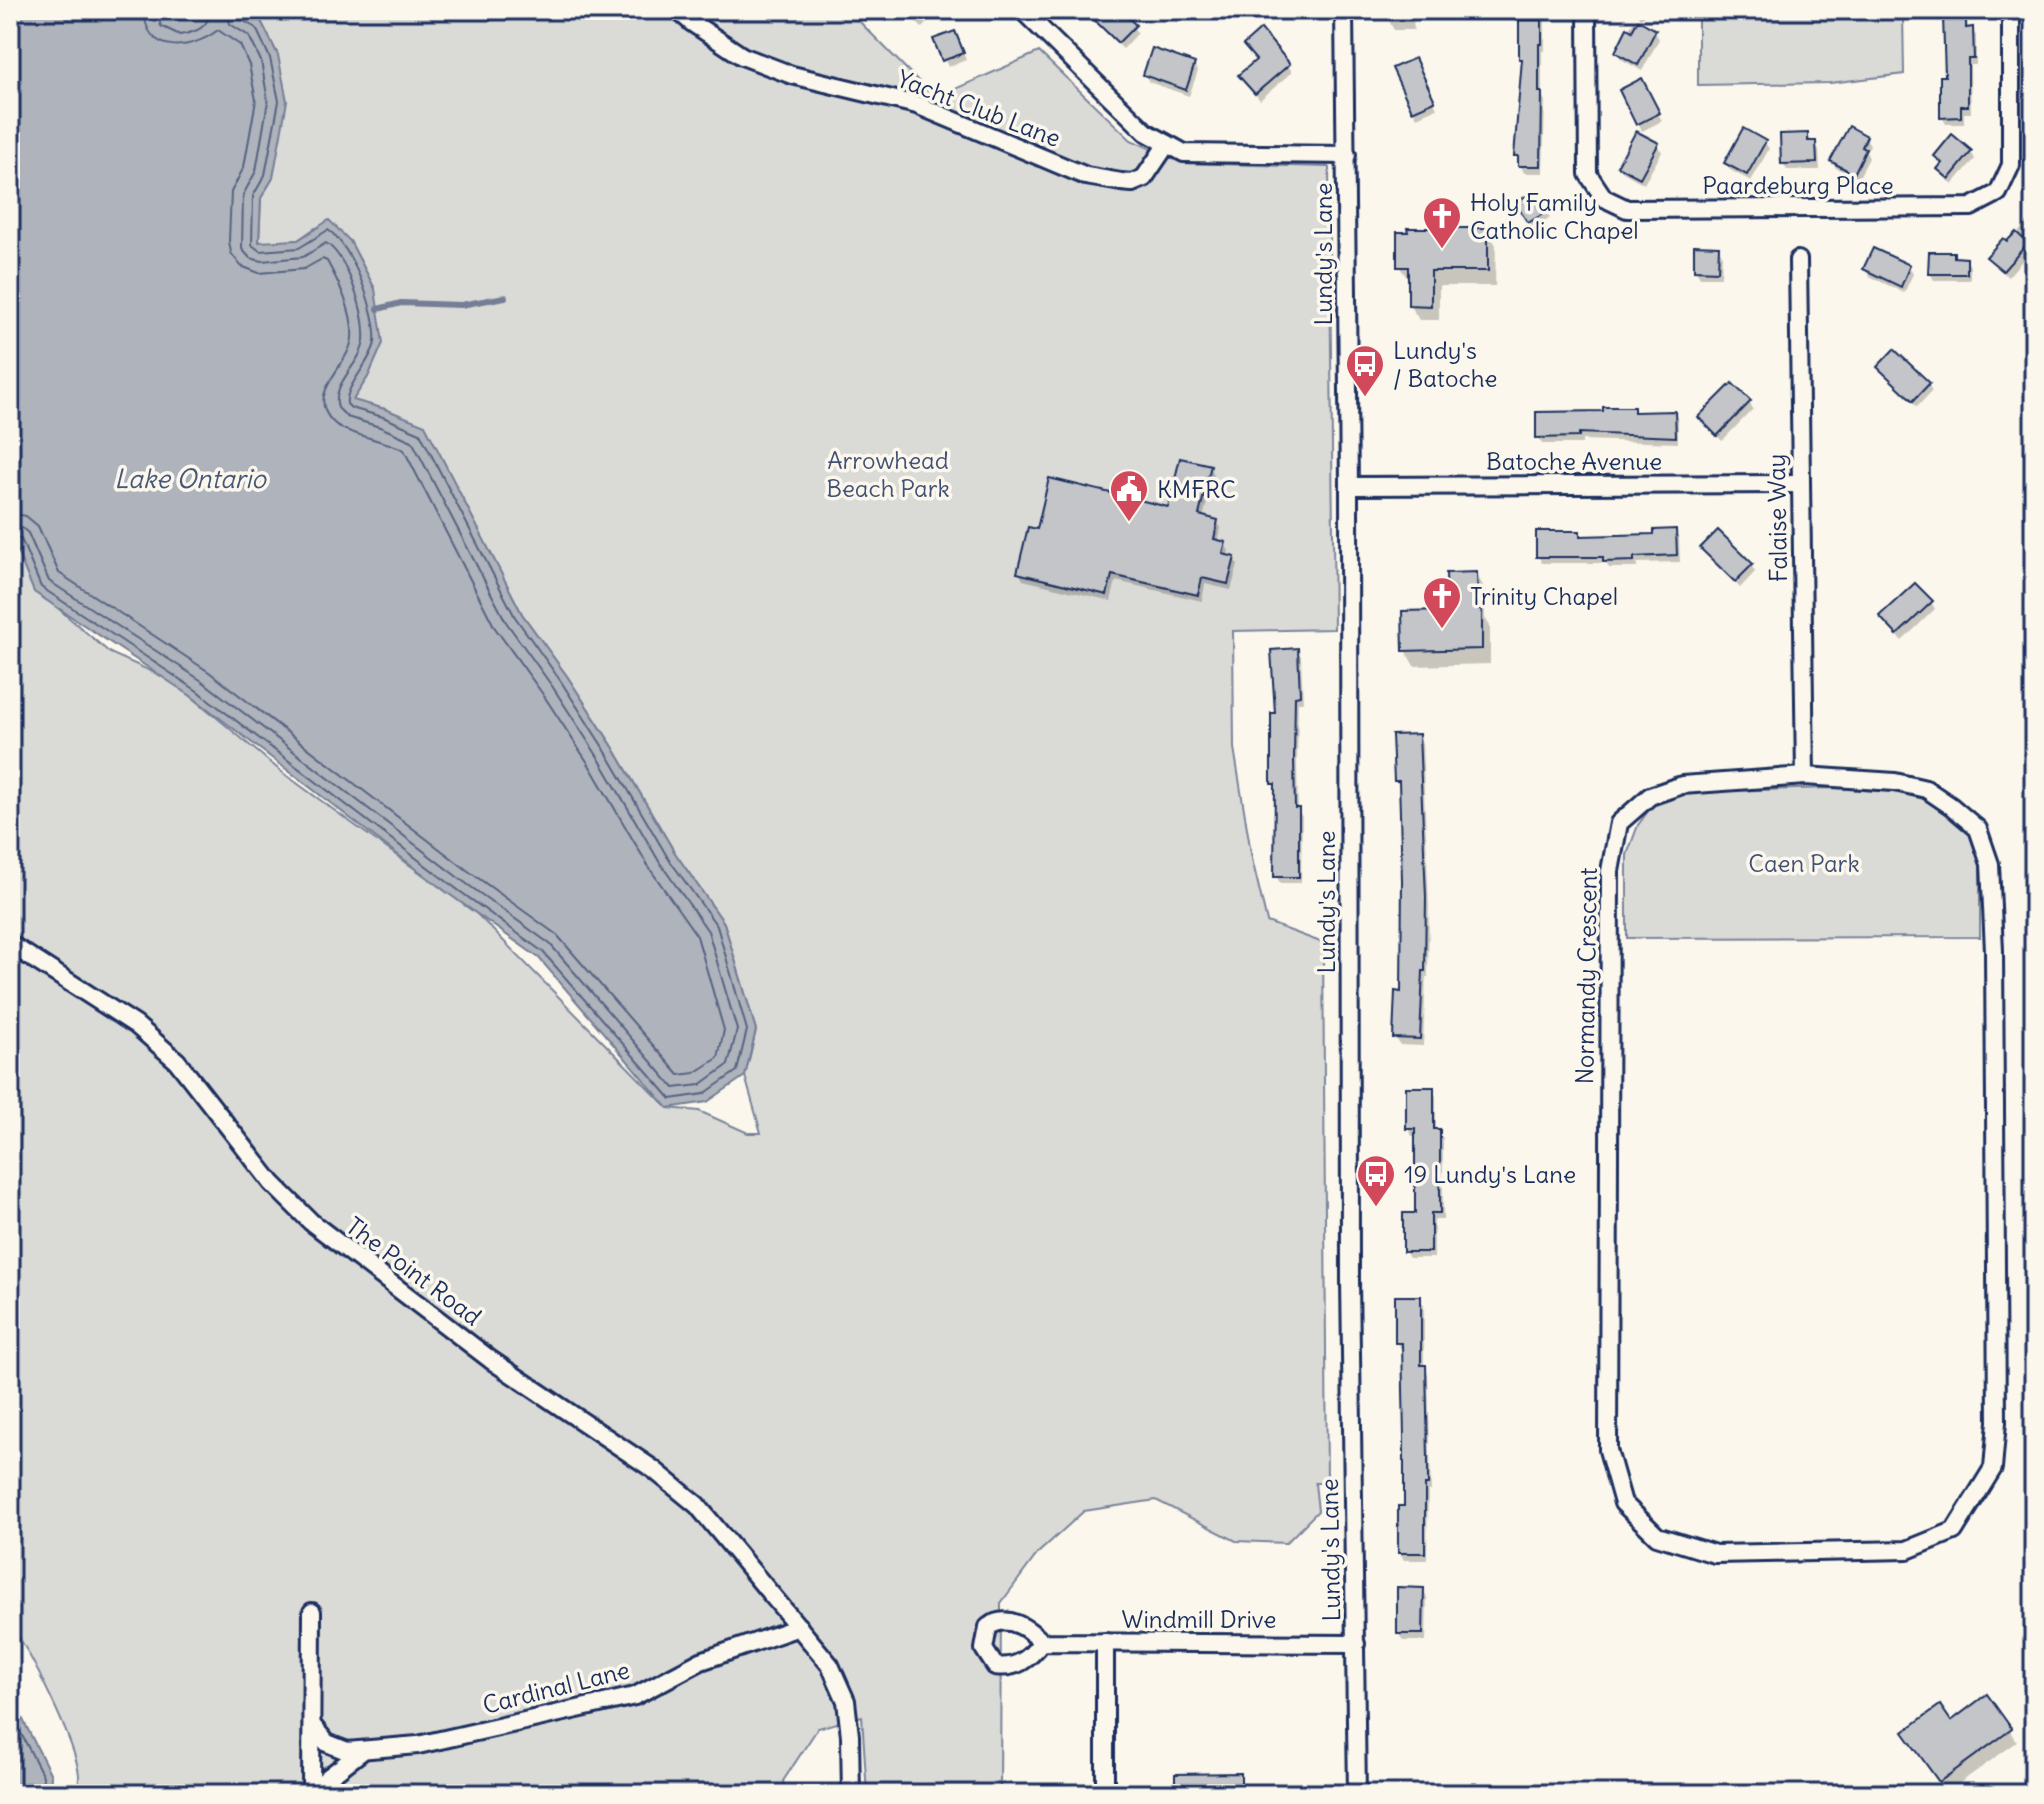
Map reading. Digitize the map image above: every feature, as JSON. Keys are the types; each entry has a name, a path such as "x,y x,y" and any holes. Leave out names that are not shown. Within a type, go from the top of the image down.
{"street":[{"name":"Yacht Club Lane","path":"677,10 742,56 806,79 917,105 1086,176 1132,183 1144,178 1167,144"},
{"path":"1022,10 1146,132 1184,153 1347,155"},
{"name":"Lundy's Lane","path":"1344,10 1349,486 1350,1280 1357,1794"},
{"name":"Paardeburg Place","path":"1587,10 1588,174 1604,198 1627,209 1713,210 1971,207 1998,193 2011,165 2011,10"},
{"name":"Falaise Way","path":"1798,260 1805,776"},
{"name":"Batoche Avenue","path":"1349,486 1800,484"},
{"name":"Normandy Crescent","path":"1805,776 1895,782 1926,789 1978,829 1990,864 1994,951 1997,1407 1993,1468 1954,1531 1907,1550 1715,1554 1657,1536 1623,1503 1608,1450 1610,871 1619,823 1650,796 1682,785 1805,776"},
{"name":"The Point Road","path":"10,944 136,1025 177,1061 272,1183 311,1222 491,1360 653,1469 697,1505 830,1665 846,1701 851,1794"},
{"path":"312,1612 312,1794"},
{"name":"Cardinal Lane","path":"312,1725 331,1746 347,1751 418,1745 635,1696 701,1661 799,1627"},
{"name":"Windmill Drive","path":"1042,1642 1356,1644"},
{"path":"1105,1642 1105,1794"},
{"path":"312,1794 361,1752"}],"green space":[{"name":"Arrowhead Beach Park","path":"271,10 848,10 935,98 1039,52 1131,140 1183,163 1329,167 1334,629 1233,631 1234,748 1252,859 1267,922 1323,943 1327,1483 1315,1483 1318,1511 1286,1543 1236,1541 1156,1500 1084,1511 1038,1553 1001,1603 1000,1794 867,1794 862,1716 818,1728 783,1781 786,1794 78,1794 79,1775 70,1742 40,1675 10,1624 10,521 39,592 110,653 173,681 283,773 477,914 668,1108 699,1111 748,1133 761,1133 745,1076 756,1030 724,923 675,853 612,745 567,676 522,614 425,426 385,409 352,400 368,377 375,289 350,241 315,228 298,240 259,243 261,198 273,178 278,55 261,21"},
{"path":"1698,10 1903,10 1904,74 1830,83 1698,85"},
{"name":"Caen Park","path":"1833,788 1921,794 1970,826 1980,854 1980,937 1627,938 1627,855 1638,825 1654,803 1681,792"}],"water":[{"name":"Lake Ontario","path":"10,10 172,10 180,17 221,11 261,21 278,55 287,101 273,178 261,198 259,242 298,240 329,220 350,241 375,289 383,343 368,377 353,400 425,425 522,614 567,676 675,853 724,923 756,1030 745,1076 707,1102 668,1108 539,958 449,894 191,696 34,592 10,534"},
{"path":"10,1694 51,1775 50,1794 10,1794"}],"building":[{"path":"1084,10 1120,10 1136,25 1118,43"},
{"path":"1966,16 1966,28 1973,27 1974,59 1968,59 1968,106 1961,106 1961,117 1940,118 1940,76 1945,76 1943,17"},
{"path":"1519,20 1542,20 1542,44 1539,44 1541,166 1518,166 1518,156 1514,156 1522,59 1519,59"},
{"path":"1638,20 1656,30 1638,65 1615,52 1627,28 1632,31"},
{"path":"1261,29 1290,64 1255,94 1238,75 1256,60 1243,45"},
{"path":"955,31 964,53 942,61 933,39"},
{"path":"1152,48 1195,63 1186,90 1143,75"},
{"path":"1415,58 1435,101 1412,111 1392,68"},
{"path":"1642,78 1660,113 1636,125 1619,90"},
{"path":"1849,126 1867,136 1862,147 1866,149 1854,174 1830,161"},
{"path":"1743,128 1766,141 1747,175 1724,163"},
{"path":"1636,131 1659,143 1640,178 1617,166"},
{"path":"1808,133 1808,141 1816,141 1817,163 1781,164 1780,134"},
{"path":"1952,134 1972,151 1949,179 1937,169 1942,163 1934,156"},
{"path":"1534,191 1548,211 1528,223 1515,203"},
{"name":"Holy Family Catholic Chapel","path":"1407,228 1488,228 1488,271 1431,271 1431,306 1408,305 1408,267 1397,267 1397,232 1408,232"},
{"path":"2016,232 2028,243 2003,271 1986,257 2003,238 2007,241"},
{"path":"1694,245 1719,246 1718,271 1694,270"},
{"path":"1873,248 1910,265 1901,287 1863,269"},
{"path":"1929,252 1954,252 1954,257 1967,258 1967,274 1928,274"},
{"path":"1894,349 1930,383 1913,401 1877,367"},
{"path":"1732,383 1751,401 1717,436 1698,417"},
{"path":"1603,407 1634,407 1634,412 1675,411 1676,437 1579,433 1579,437 1536,438 1536,412 1603,411"},
{"name":"KMFRC","path":"1180,458 1211,465 1199,515 1218,520 1214,539 1226,542 1223,554 1235,557 1228,584 1202,578 1198,595 1112,575 1107,595 1017,573 1028,527 1037,529 1049,478 1168,507"},
{"path":"1676,529 1677,555 1603,562 1603,557 1536,557 1536,531 1580,531 1580,536 1654,534 1654,530"},
{"path":"1718,530 1753,564 1735,582 1700,548"},
{"name":"Trinity Chapel","path":"1477,572 1478,609 1482,609 1482,649 1403,651 1402,611 1447,610 1446,573"},
{"path":"1915,583 1933,601 1897,635 1879,616"},
{"path":"1298,648 1300,695 1295,696 1294,759 1295,808 1299,808 1299,877 1274,877 1275,784 1271,784 1271,713 1275,713 1271,650"},
{"path":"1419,734 1426,897 1420,1039 1393,1038 1395,991 1401,992 1402,880 1399,781 1394,781 1392,735"},
{"path":"1406,1087 1434,1087 1434,1129 1440,1129 1440,1213 1431,1213 1431,1252 1403,1252 1403,1213 1415,1213 1415,1129 1406,1129"},
{"path":"1395,1296 1421,1296 1421,1365 1426,1365 1428,1459 1425,1553 1398,1553 1398,1506 1404,1506 1404,1437 1402,1343 1395,1343"},
{"path":"1397,1587 1424,1588 1423,1634 1397,1634"},
{"path":"1987,1694 2012,1729 1939,1782 1903,1732 1940,1705 1951,1721"},
{"path":"1241,1773 1241,1794 1175,1794 1175,1774"}],"waterway":[{"path":"378,309 401,303 461,305 505,297"}],"place":[{"name":"Holy Family Catholic Chapel","path":"1442,250"},
{"name":"Lundy's / Batoche","path":"1365,398"},
{"name":"KMFRC","path":"1129,523"},
{"name":"Trinity Chapel","path":"1442,630"},
{"name":"19 Lundy's Lane","path":"1376,1208"}]}
